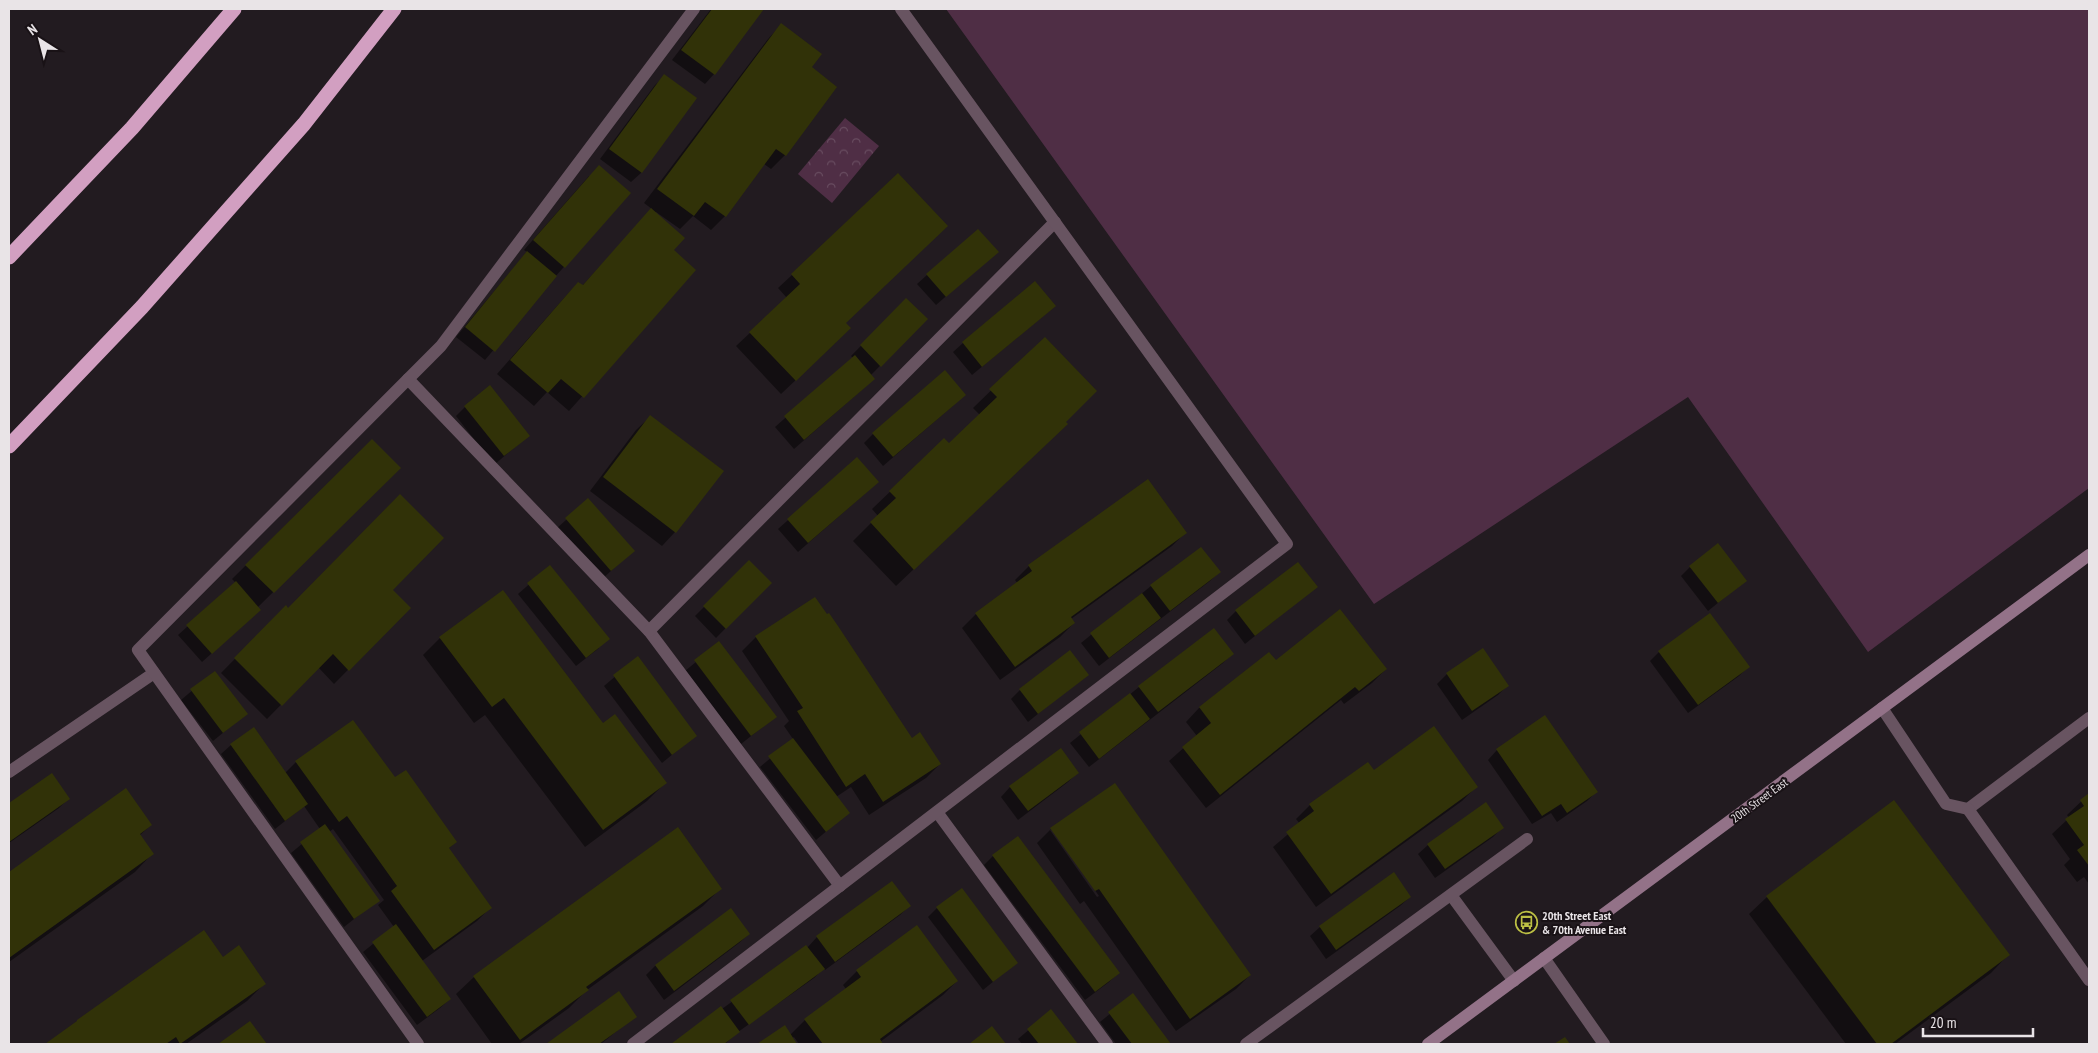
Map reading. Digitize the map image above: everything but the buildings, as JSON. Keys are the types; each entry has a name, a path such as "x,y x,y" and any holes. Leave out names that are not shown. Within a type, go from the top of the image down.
{"highway":[{"path":"9,257 132,128 234,9"},
{"path":"9,446 142,307 304,124 394,9"}],"main road":[{"name":"20th Street East","path":"1428,1044 2089,555"}],"lane":[{"path":"418,1044 138,650 441,346 694,9"},
{"path":"633,1044 1287,544 902,9"},
{"path":"649,631 1055,222"},
{"path":"408,378 649,631 840,886"},
{"path":"9,772 154,673"},
{"path":"1882,708 1946,804 1968,809 2089,980"},
{"path":"1968,809 2089,718"},
{"path":"937,812 1106,1044"},
{"path":"1246,1044 1527,840"},
{"path":"1451,894 1514,981"},
{"path":"1544,958 1604,1044"}],"green space":[{"path":"946,9 2089,9 2089,488 1868,652 1688,397 1374,604"},
{"path":"845,118 879,146 832,203 798,174"}],"place":[{"name":"20th Street East & 70th Avenue East","path":"1526,922"}]}
